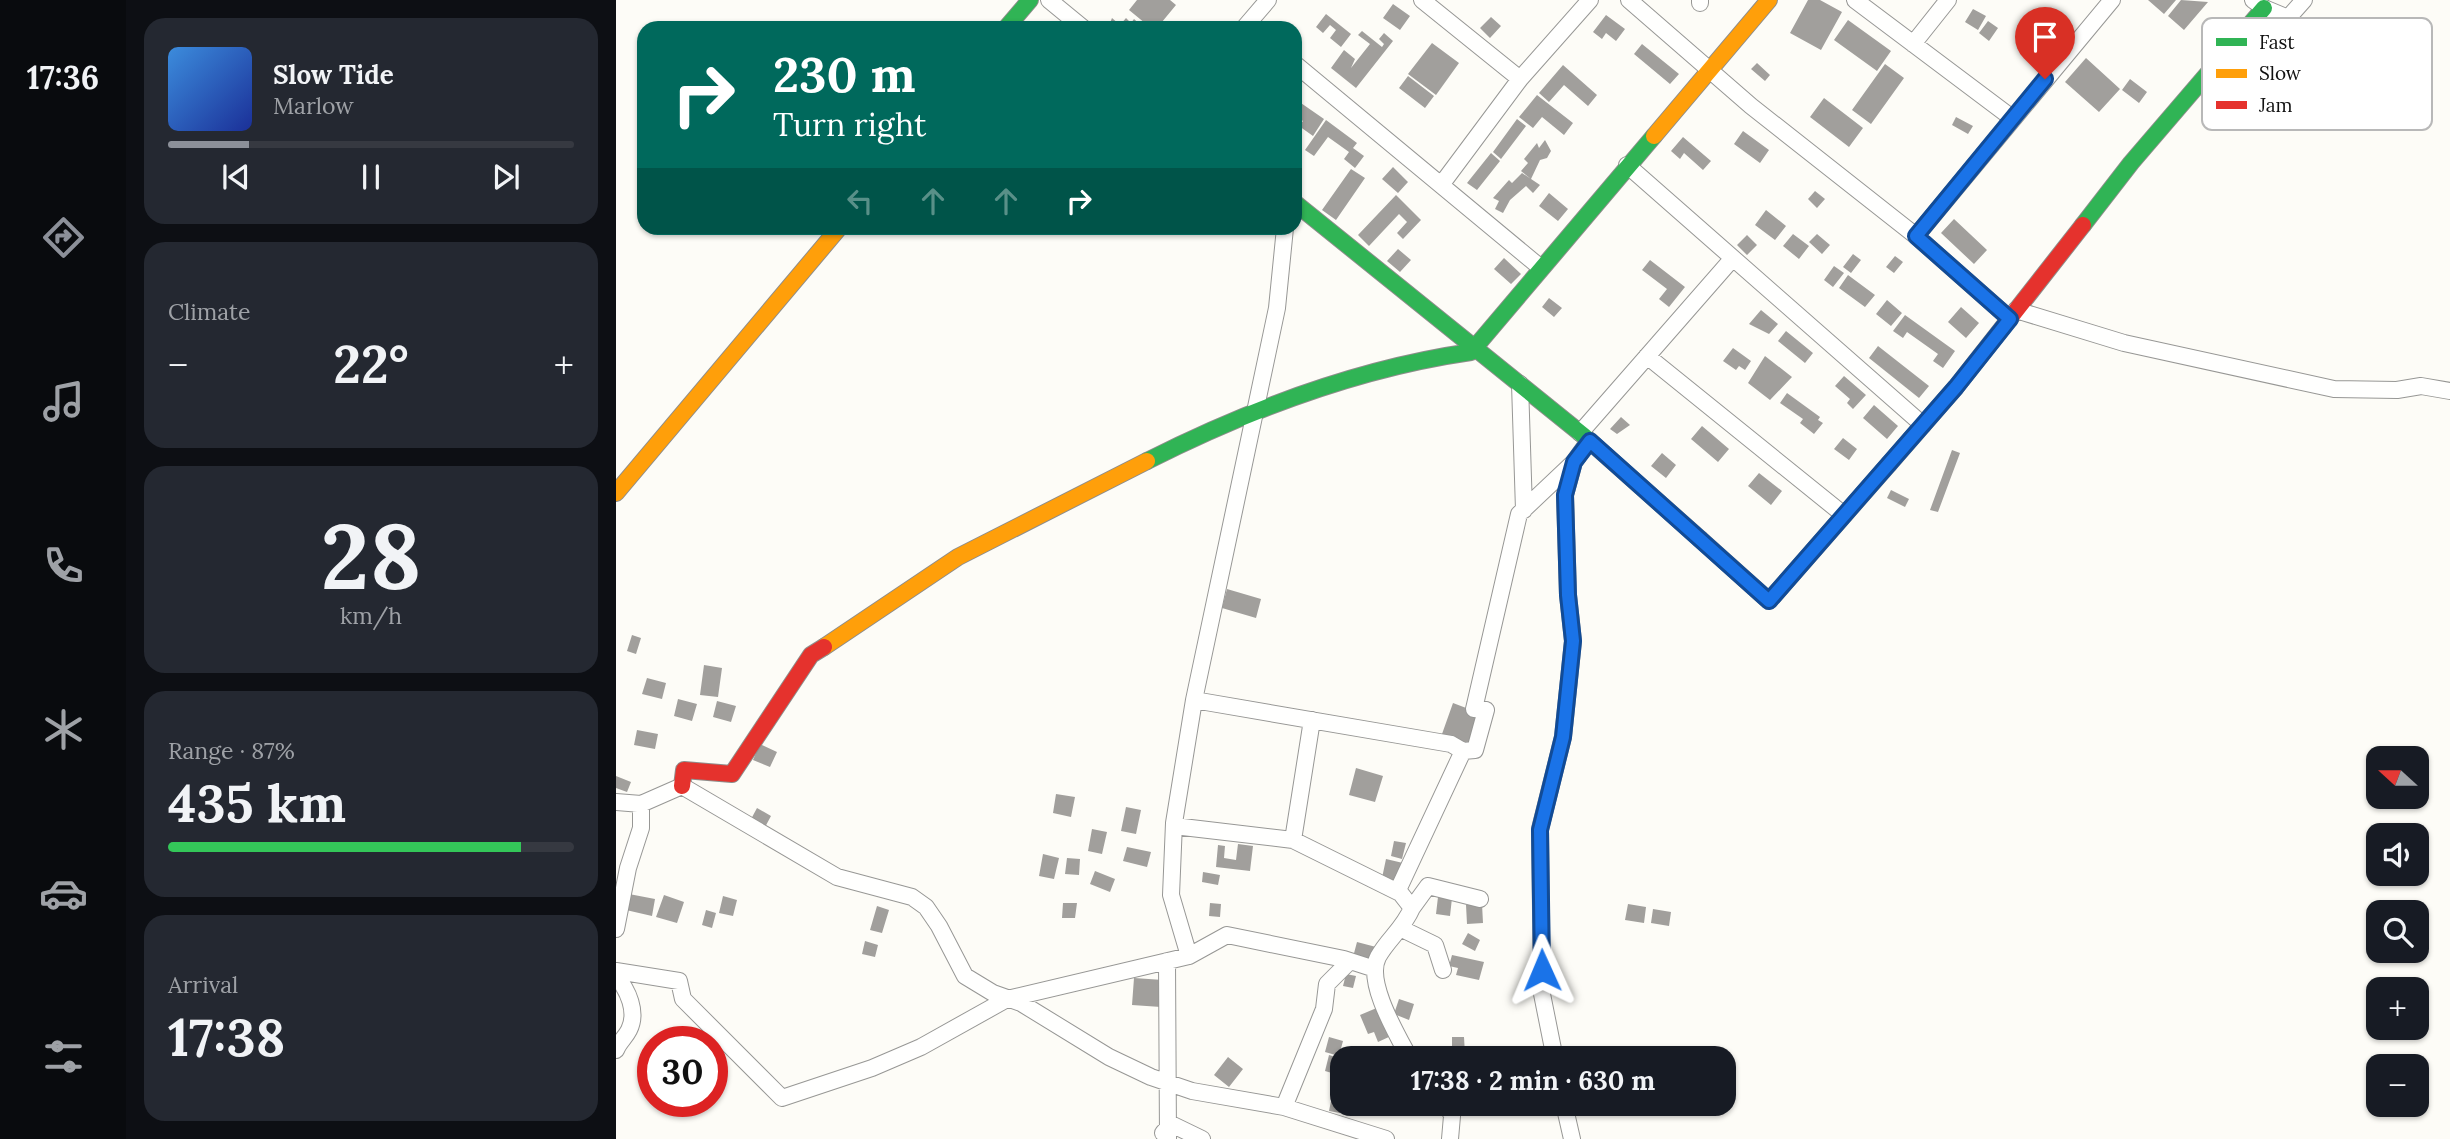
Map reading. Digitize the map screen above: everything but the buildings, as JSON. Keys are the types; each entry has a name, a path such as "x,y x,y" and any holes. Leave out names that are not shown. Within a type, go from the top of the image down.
{"street":[{"path":"1012,21 1030,0"},
{"path":"1049,0 1074,21"},
{"path":"1252,21 1268,0"},
{"path":"1422,0 1520,79"},
{"path":"1441,185 1520,79 1590,0"},
{"path":"1629,0 1709,70 2013,314 2124,343 2334,389 2397,390 2421,386 2450,391"},
{"path":"682,786 684,770 732,774 811,655 958,557 1202,433 1352,378 1421,359 1471,352 1769,0"},
{"path":"1855,0 2012,118"},
{"path":"1913,44 1948,0"},
{"path":"1916,236 2112,0"},
{"path":"2247,18 2258,4 2288,18 2304,0"},
{"path":"1302,70 1541,268"},
{"path":"1302,209 1585,437 1769,601 1923,425 2202,74"},
{"path":"1627,165 1923,425"},
{"path":"616,493 833,235"},
{"path":"1189,956 1171,895 1174,826 1194,700 1278,308 1284,235"},
{"path":"1552,1046 1542,993 1540,830 1563,737 1573,641 1568,595 1565,495 1574,462 1585,437 1647,356 1733,258"},
{"path":"1647,356 1844,515"},
{"path":"1520,384 1524,510"},
{"path":"1194,700 1451,744 1463,751 1475,750 1486,710 1474,709 1519,514 1574,462"},
{"path":"1293,840 1312,720"},
{"path":"1400,893 1398,890 1413,852 1463,751"},
{"path":"616,802 641,804 682,786"},
{"path":"682,786 837,877 912,897 926,907 939,926 965,976 1066,1029 1108,1057 1170,1084 1283,1107 1386,1139"},
{"path":"616,929 628,868 641,828 641,804"},
{"path":"1174,826 1293,840 1400,893 1412,908"},
{"path":"1403,1046 1390,1021 1375,969 1379,955 1402,929 1412,908 1429,886 1480,899"},
{"path":"1402,929 1435,945 1443,970"},
{"path":"616,973 679,981 683,999 782,1098 872,1068 921,1047 1007,999 1189,956 1227,935 1350,961 1375,969"},
{"path":"1165,1135 1170,1084 1167,961"},
{"path":"1283,1107 1324,1009 1327,984 1350,961"},
{"path":"616,973 626,991 632,1013 629,1030 616,1049"},
{"path":"1450,1139 1452,1116"},
{"path":"1567,1116 1572,1139"},
{"path":"1165,1135 1171,1125 1202,1139"}],"traffic: fast":[{"path":"1012,21 1030,0"},
{"path":"2255,18 2264,8"},
{"path":"2083,225 2131,163 2202,80"},
{"path":"1147,461 1224,425 1305,393 1387,369 1471,352 1654,136"},
{"path":"1302,209 1584,436 1700,539"}],"traffic: slow":[{"path":"1654,136 1769,0"},
{"path":"616,493 833,235"},
{"path":"824,647 958,557 1147,461"},
{"path":"1700,539 1769,601 1889,464"}],"traffic: jam":[{"path":"1889,464 1956,387 2083,225"},
{"path":"682,786 684,770 732,774 811,655 824,647"}],"route":[{"path":"1542,970 1540,830 1563,737 1573,641 1568,595 1565,495 1574,462 1590,441 1769,601 1956,387 2010,319 1916,236 2045,79"}]}
